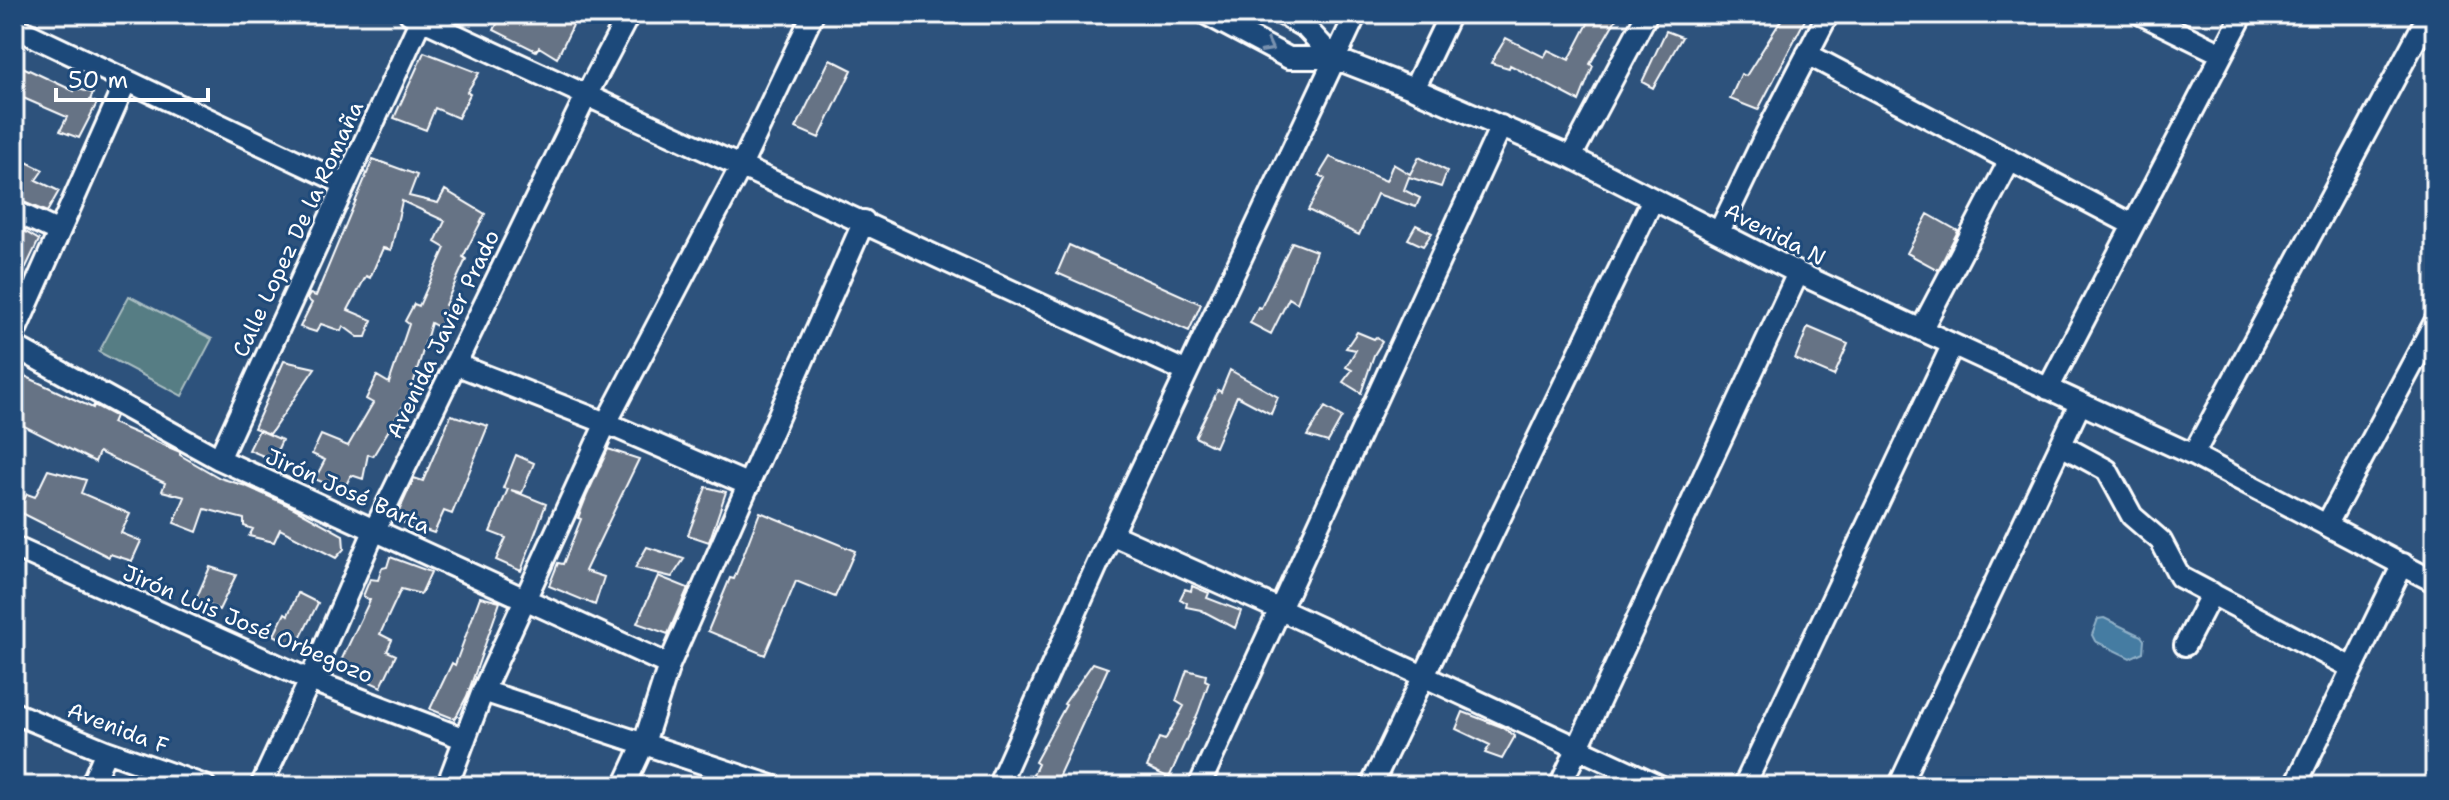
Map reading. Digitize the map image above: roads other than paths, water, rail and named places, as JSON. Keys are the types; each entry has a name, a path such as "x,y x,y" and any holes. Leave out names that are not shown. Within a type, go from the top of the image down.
{"street":[{"name":"Avenida Javier Prado","path":"261,786 375,529 629,14"},
{"path":"447,786 483,691 606,423 741,166 813,14"},
{"path":"1206,14 1289,58 1334,58"},
{"path":"1282,14 1306,28 1334,58"},
{"path":"998,786 1111,534 1356,14"},
{"path":"1414,89 1450,14"},
{"path":"1571,157 1647,14"},
{"path":"1719,232 1828,14"},
{"path":"2141,14 2222,54"},
{"path":"2048,389 2243,14"},
{"path":"2193,455 2429,14"},
{"path":"415,17 1187,372"},
{"name":"Calle Lopez De la Romaña","path":"219,459 345,184 415,17"},
{"path":"14,27 345,184"},
{"path":"1807,54 2133,225"},
{"name":"Avenida N","path":"1334,58 1571,157 1798,273 2193,455 2435,582"},
{"path":"14,334 126,81"},
{"path":"1199,786 1501,126"},
{"path":"1921,330 2010,160"},
{"path":"1371,786 1653,199"},
{"path":"14,211 59,232"},
{"path":"624,786 644,743 669,665 864,221"},
{"path":"1560,786 1798,273"},
{"path":"2327,524 2435,322"},
{"name":"Jirón José Barta","path":"14,346 219,459 669,665"},
{"path":"1744,786 1952,346"},
{"path":"455,364 606,423 749,485"},
{"path":"1899,786 2080,404"},
{"path":"2061,445 2107,470 2132,516 2161,541 2180,577 2352,668"},
{"path":"1111,534 1660,786"},
{"name":"Jirón Luis José Orbegozo","path":"14,547 310,680 465,739"},
{"path":"2295,786 2403,564"},
{"path":"2185,645 2212,593"},
{"path":"483,691 772,786"},
{"name":"Avenida F","path":"14,713 106,751 205,786"},
{"path":"91,786 106,751"}],"water":[{"path":"2104,618 2141,636 2144,640 2143,652 2130,658 2095,641 2092,635 2098,619"}]}
